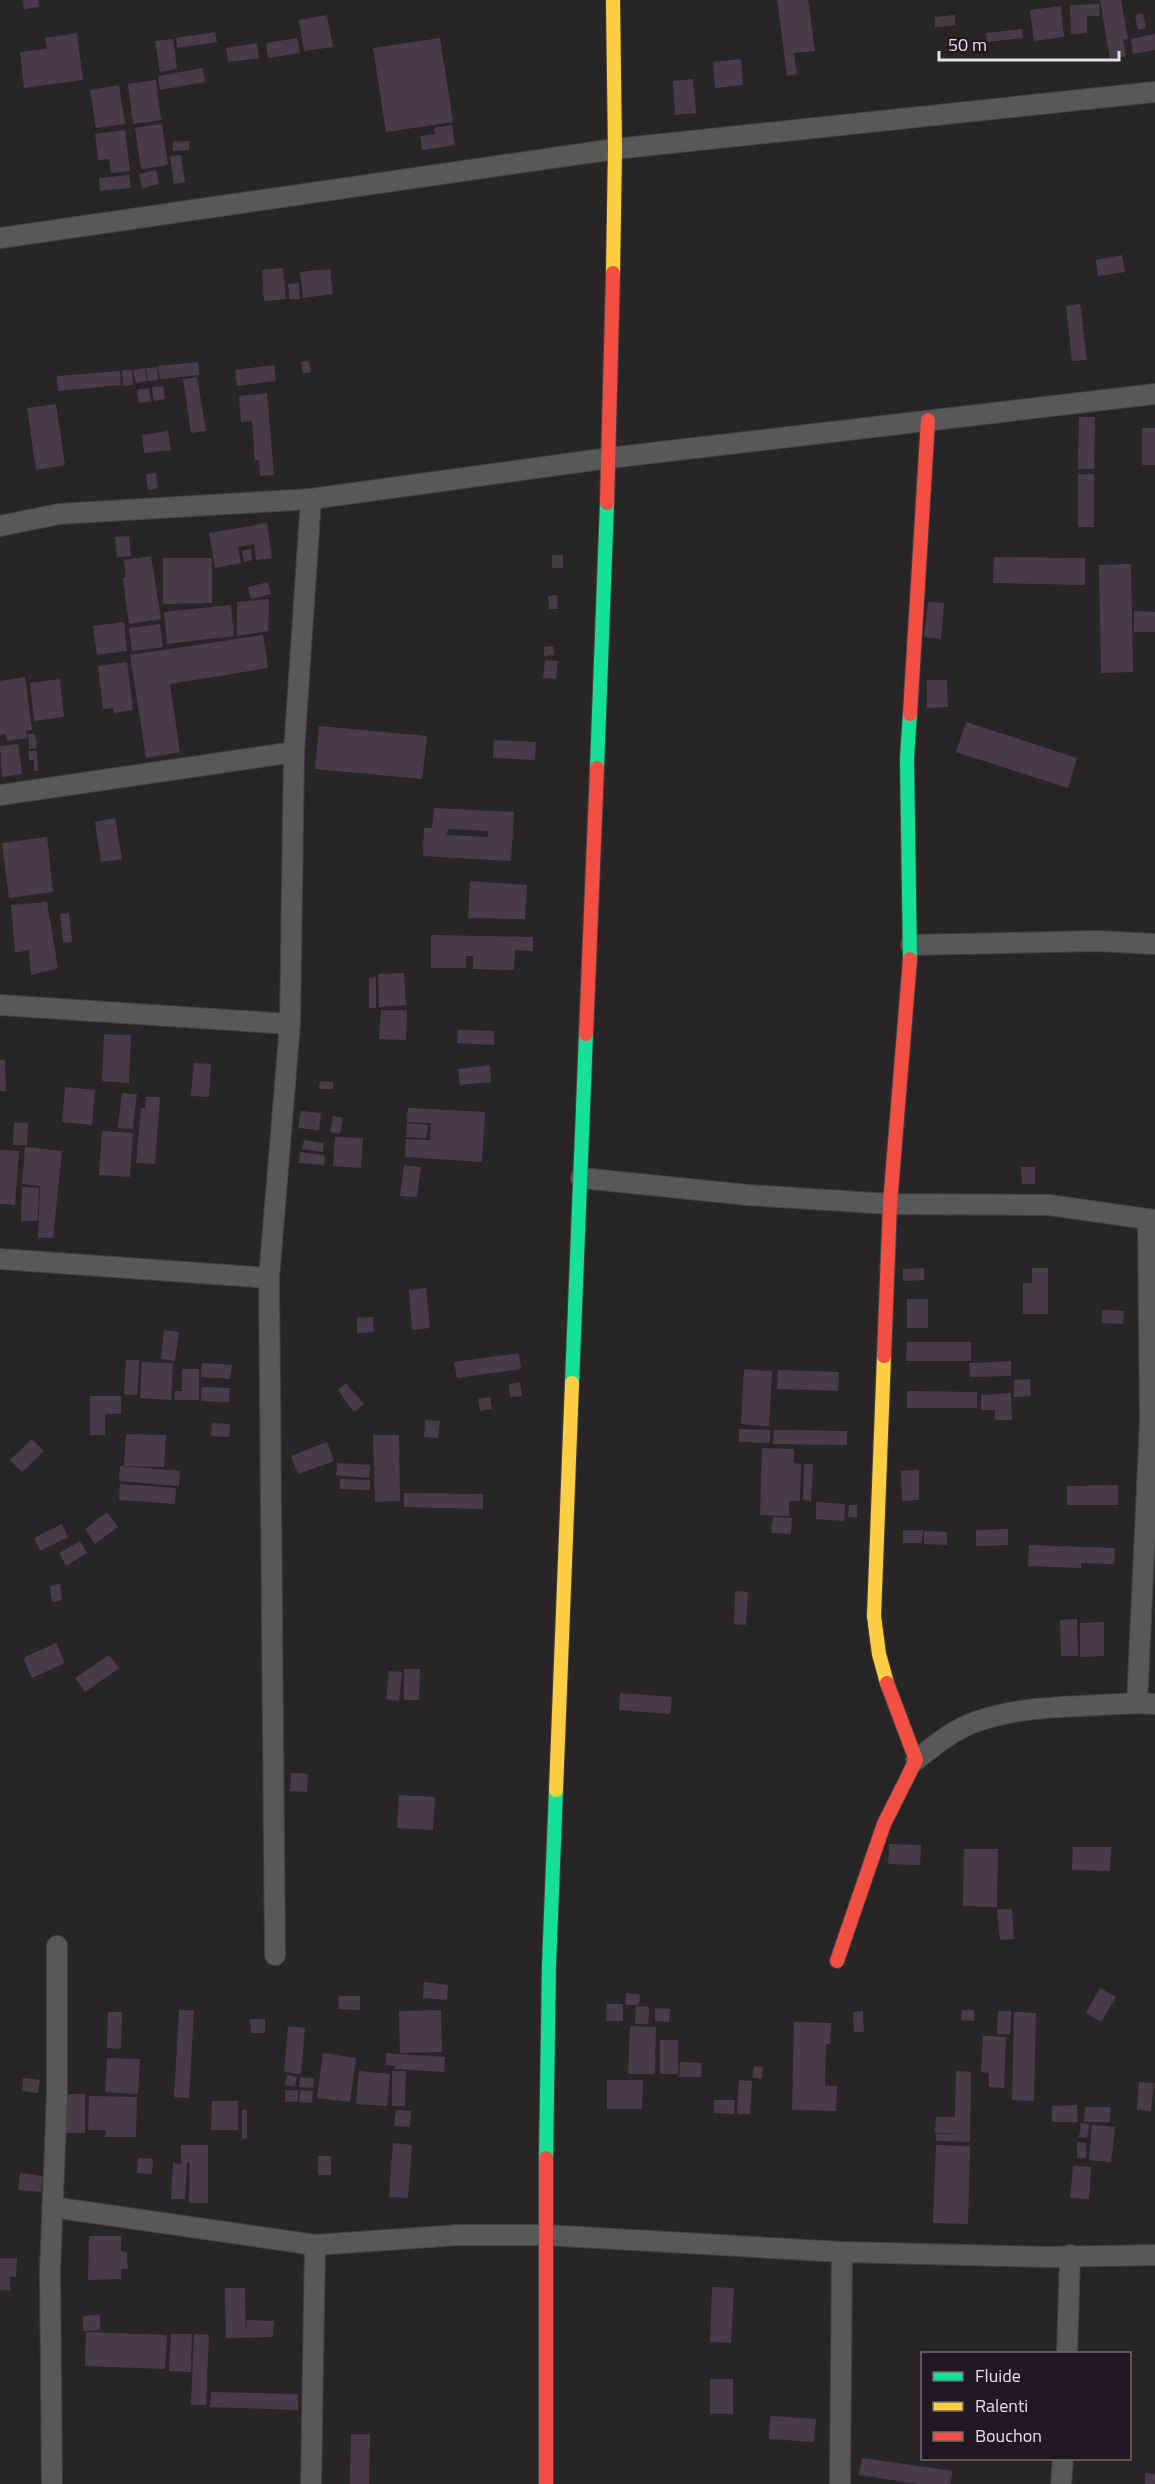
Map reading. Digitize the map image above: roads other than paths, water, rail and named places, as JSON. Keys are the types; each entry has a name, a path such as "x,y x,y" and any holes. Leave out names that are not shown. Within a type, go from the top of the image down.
{"street":[{"path":"546,2484 545,2235 549,1965 609,458 615,149 613,0"},
{"path":"0,238 615,149 1155,92"},
{"path":"0,526 59,514 311,498 609,458 1155,394"},
{"path":"916,1760 886,1681 879,1654 874,1616 890,1204 911,945 907,758 928,420"},
{"path":"275,1955 269,1278 290,1024 294,752 311,498"},
{"path":"0,795 294,752"},
{"path":"911,945 1097,941 1155,944"},
{"path":"0,1005 290,1024"},
{"path":"581,1178 748,1195 890,1204 1049,1205 1151,1220 1153,1424 1146,1704 1017,1712 975,1722 944,1738 916,1760 885,1824 837,1961"},
{"path":"0,1259 269,1278"},
{"path":"52,2484 50,2271 57,2095 57,1946"},
{"path":"52,2207 315,2245 459,2235 545,2235 842,2252 1155,2255"},
{"path":"311,2484 315,2245"},
{"path":"840,2484 842,2252"},
{"path":"1067,2352 1070,2255"},
{"path":"1061,2484 1063,2460"}]}
